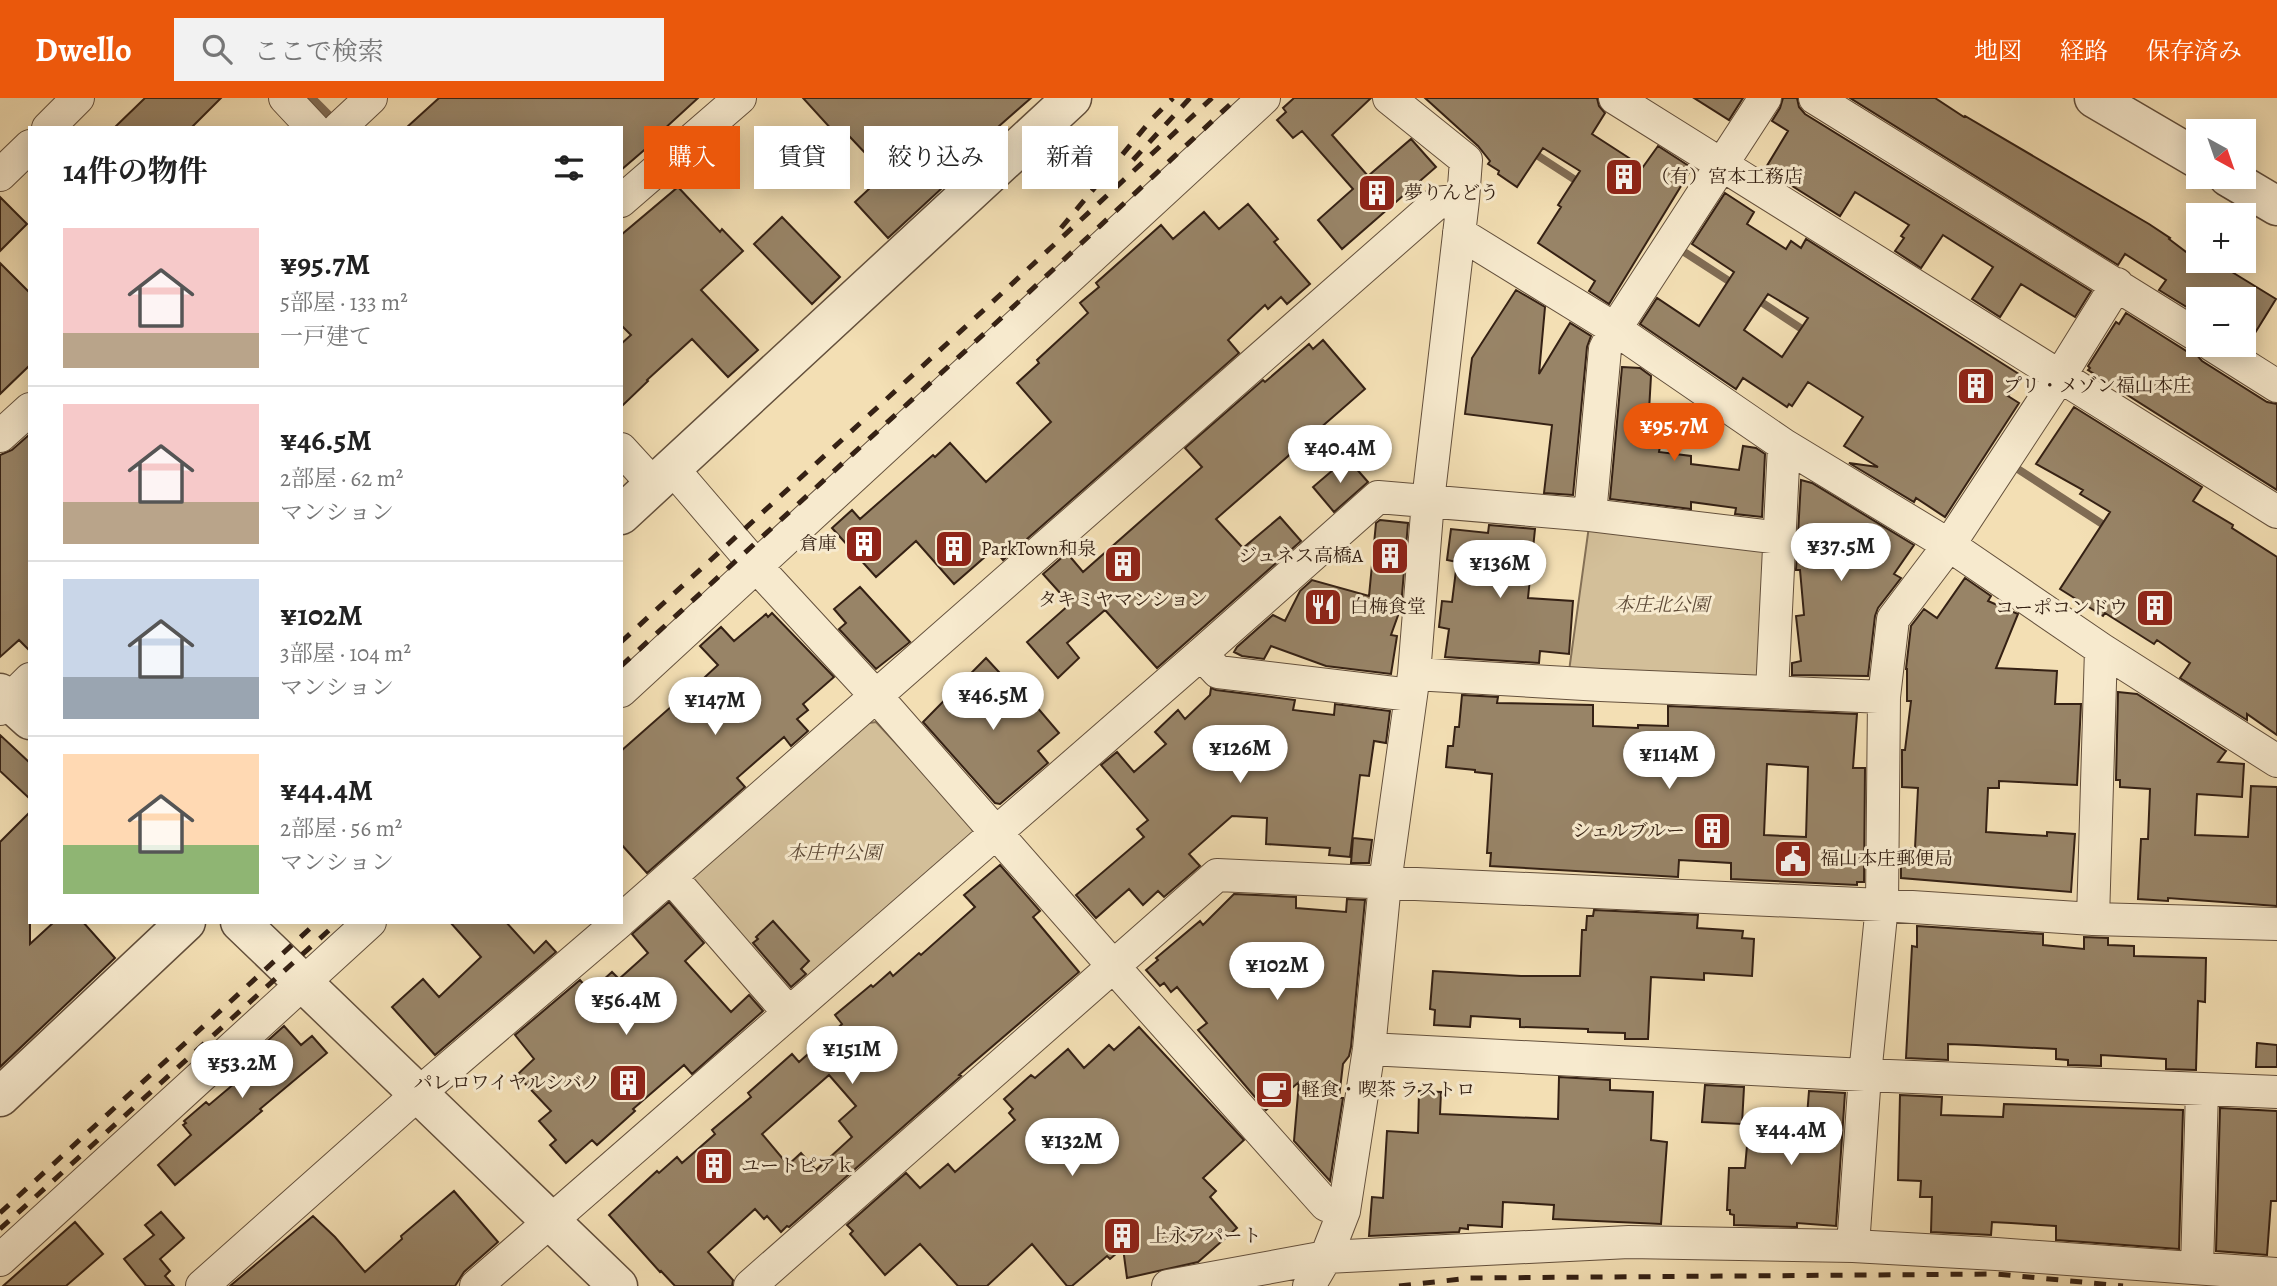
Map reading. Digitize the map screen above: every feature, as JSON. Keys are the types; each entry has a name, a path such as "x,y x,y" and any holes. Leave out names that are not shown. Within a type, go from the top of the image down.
{"street":[{"path":"50,126 78,98"},
{"path":"285,98 311,126"},
{"path":"342,125 371,98"},
{"path":"623,199 740,98"},
{"path":"623,513 1072,98"},
{"path":"623,689 1264,98"},
{"path":"1309,1286 1326,1257 1344,1211 1369,1049 1385,883 1412,685 1428,501 1466,160 1390,98"},
{"path":"1615,98 2277,512"},
{"path":"1590,516 1605,349 1615,329 1765,98"},
{"path":"1815,98 2186,328"},
{"path":"2094,98 2186,152"},
{"path":"0,175 28,148"},
{"path":"2248,189 2277,206"},
{"path":"623,918 1437,202 1463,200"},
{"path":"1459,233 1615,329 1784,445 1949,545 2101,649 2277,761"},
{"path":"1853,1246 1865,1075 1882,905 1884,697 1893,619 1949,545 2117,284"},
{"path":"2231,357 2277,386"},
{"path":"0,436 28,411"},
{"path":"1772,692 1784,445"},
{"path":"623,450 663,477 757,567 876,696 1326,1205 1344,1211"},
{"path":"476,1286 1378,497 1590,516 1781,538"},
{"path":"2093,919 2101,649"},
{"path":"1201,654 1219,671 1412,685 1772,692 1884,697"},
{"path":"750,1286 1217,875 1612,891 2093,919 2277,924"},
{"path":"671,877 789,1013"},
{"path":"0,1097 184,924"},
{"path":"242,924 618,1286"},
{"path":"0,1260 368,924"},
{"path":"202,1286 418,1094 616,924"},
{"path":"1369,1049 1865,1075 2277,1092"},
{"path":"2197,1268 2202,1090"},
{"path":"1168,1286 1326,1257 1629,1242 1853,1246 2277,1274"}],"green space":[{"name":"本庄北公園","path":"1589,526 1773,544 1766,672 1756,681 1569,671"},
{"name":"本庄中公園","path":"876,722 971,824 974,837 788,997 694,891 690,873 862,724"}],"building":[{"path":"145,98 221,98 193,126 116,126"},
{"path":"439,98 698,98 667,126 644,126 644,150 623,168 623,126 408,126"},
{"path":"803,98 1031,98 999,126 864,126 864,152 850,137 850,126 829,126"},
{"path":"1294,98 1371,98 1332,135 1368,176 1411,139 1436,167 1342,249 1318,220 1353,189 1302,131 1293,138 1277,120 1286,112 1283,108"},
{"path":"1425,98 1597,98 1605,113 1592,134 1643,167 1658,146 1692,168 1609,304 1589,291 1595,281 1538,243 1580,171 1543,148 1517,187 1498,174 1499,171 1488,164 1490,161 1478,146"},
{"path":"1694,98 1743,98 1729,120"},
{"path":"1783,98 1797,98 1799,107 1805,114 2091,291 2075,317 2021,284 2000,317 1972,299 1993,267 1943,235 1921,268 1895,251 1909,225 1855,192 1840,216 1765,169 1788,131 1772,121"},
{"path":"1850,98 1935,98 2170,238 2186,252 2186,273 2234,273 2276,299 2256,331 2256,287 2186,287 2186,307 2159,290 2166,280 2125,254 2118,265"},
{"path":"676,189 680,189 720,232 722,229 743,251 701,290 758,350 728,377 692,339 623,405 623,342 631,335 623,327 623,233"},
{"path":"869,189 941,189 888,238 855,202"},
{"path":"1725,193 1754,212 1747,224 1786,249 1791,241 1801,248 1806,239 2022,376 2008,396 2019,403 1945,517 1916,498 1914,502 1849,463 1878,467 1844,446 1863,417 1808,382 1792,406 1789,404 1787,407 1743,378 1736,389 1640,324 1657,298 1699,326 1734,272 1692,244","holes":["1768,294 1808,318 1782,357 1744,330"]},
{"path":"0,197 27,224 0,251"},
{"path":"1248,204 1278,239 1274,242 1310,284 1287,304 1281,297 1268,309 1265,305 1228,340 1239,353 1003,560 994,549 954,584 916,541 876,577 832,528 852,510 860,519 950,443 986,482 1051,422 1017,383 1039,363 1037,360 1088,313 1080,303 1099,287 1096,283 1161,225 1173,239 1204,212 1219,229"},
{"path":"782,217 840,277 812,304 754,244"},
{"path":"0,263 28,291 28,367 0,394"},
{"path":"1516,290 1545,307 1539,374 1570,323 1591,336 1587,347 1573,495 1544,493 1552,425 1465,414 1472,358"},
{"path":"2126,313 2186,351 2186,357 2199,357 2267,402 2277,404 2277,490 2088,370 2116,322 2119,324"},
{"path":"1323,340 1365,389 1216,519 1243,548 1280,517 1301,541 1157,668 1105,610 1067,643 1079,658 1058,678 1027,642 1070,604 1043,574 1067,553 1083,572 1202,467 1185,448 1309,344 1313,349"},
{"path":"1622,367 1640,368 1651,376 1648,428 1663,430 1659,452 1691,456 1691,464 1739,470 1743,446 1756,448 1765,454 1762,517 1735,514 1736,508 1691,502 1691,509 1610,499"},
{"path":"2074,407 2202,487 2193,501 2233,525 2232,528 2277,557 2277,735 2247,714 2247,720 2180,678 2190,663 2157,640 2154,644 2060,589 2110,512 2080,494 2083,490 2036,464"},
{"path":"28,436 28,649 19,640 0,657 0,455 12,450"},
{"path":"1347,458 1368,482 1334,512 1313,487"},
{"path":"1801,480 1812,483 1914,545 1894,574 1901,578 1875,616 1868,676 1792,675 1792,663 1801,661 1796,616 1804,615 1800,570 1796,570"},
{"path":"1380,520 1408,523 1401,607 1391,635 1397,636 1391,674 1326,666 1271,646 1264,659 1234,652 1273,615 1285,621 1300,591 1312,580 1369,596 1376,523"},
{"path":"1489,525 1535,529 1528,598 1573,601 1569,654 1540,651 1539,663 1445,657 1449,629 1439,627 1442,601 1452,602 1457,562 1447,560 1451,529 1488,533"},
{"path":"1965,578 1991,596 1988,601 2018,614 1996,668 2057,671 2055,704 2081,704 2077,785 1999,781 1999,788 1988,788 1986,832 2047,836 2047,832 2075,834 2071,892 1901,878 1901,852 1910,853 1911,848 1915,848 1918,788 1902,787 1902,750 1905,750 1911,701 1907,701 1906,669 1911,626 1924,609 1937,618"},
{"path":"860,587 910,642 876,669 839,629 846,623 834,609"},
{"path":"772,613 834,677 803,704 808,710 797,719 808,731 791,746 784,737 737,778 745,787 647,873 623,846 623,749 673,705 676,708 718,665 700,646 721,627 734,641 766,614 768,617"},
{"path":"986,658 1021,696 1025,693 1059,733 1038,751 1048,763 1000,804 995,803 923,722"},
{"path":"1211,688 1295,700 1293,710 1334,715 1335,704 1390,711 1386,743 1374,741 1369,776 1360,775 1350,857 1329,855 1330,848 1266,844 1267,818 1232,816 1189,854 1200,866 1164,897 1158,891 1143,905 1129,889 1096,918 1076,895 1144,837 1137,829 1148,820 1101,765 1117,752 1134,772 1166,744 1155,732 1178,710 1185,719 1210,695"},
{"path":"2118,692 2137,694 2226,751 2218,762 2244,764 2242,797 2197,794 2195,835 2248,837 2251,786 2277,787 2277,906 2168,898 2168,901 2138,899 2141,839 2148,839 2150,789 2120,787 2120,780 2116,780"},
{"path":"1462,695 1498,697 1497,703 1593,705 1593,726 1668,726 1668,706 1857,714 1853,768 1865,768 1864,882 1857,882 1857,885 1731,879 1731,863 1679,860 1678,877 1490,866 1491,853 1487,853 1492,774 1446,767 1448,746 1453,746 1455,727 1459,727","holes":["1767,764 1808,767 1806,837 1764,835"]},
{"path":"0,735 28,761 28,797 0,771"},
{"path":"28,814 30,944 52,924 85,924 115,958 0,1067 0,842"},
{"path":"1353,838 1372,840 1369,863 1351,863"},
{"path":"1000,865 1040,911 1033,917 1079,972 789,1227 781,1232 767,1216 764,1219 755,1209 708,1252 733,1280 732,1286 675,1286 609,1215 657,1171 659,1173 677,1157 682,1163 715,1134 712,1130 751,1097 748,1093 792,1054 799,1062 842,1024 835,1015 871,985 873,987 890,972 893,976 919,953 921,955 975,907 964,895","holes":["829,1075 856,1106 839,1121 852,1137 816,1170 801,1153 788,1165 762,1134"]},
{"path":"1234,894 1296,897 1296,908 1346,912 1347,899 1365,900 1351,1047 1343,1064 1339,1098 1343,1098 1330,1181 1294,1141 1299,1082 1266,1110 1198,1030 1207,1023 1177,987 1171,992 1164,983 1160,986 1146,970 1158,960 1156,958 1200,921 1203,925"},
{"path":"669,902 704,943 685,961 731,1012 749,995 763,1011 692,1074 684,1065 633,1109 635,1111 597,1145 592,1140 566,1163 550,1145 556,1140 539,1121 551,1111 517,1075 534,1059 515,1035 580,980 590,992 612,972 619,979 648,953 632,934"},
{"path":"1594,910 1698,915 1697,928 1743,931 1742,938 1754,939 1752,976 1704,973 1704,980 1651,977 1648,1039 1625,1039 1625,1033 1588,1032 1588,1029 1520,1027 1520,1019 1471,1016 1470,1027 1434,1025 1435,1010 1430,1009 1433,971 1580,976 1582,930 1586,930 1587,916 1593,916"},
{"path":"773,921 809,961 801,969 806,974 791,987 753,943"},
{"path":"452,924 508,924 534,953 546,941 556,952 435,1055 392,1007 423,979 439,997 481,957"},
{"path":"1917,926 2043,934 2043,945 2084,949 2084,937 2108,938 2108,945 2134,946 2134,956 2206,958 2205,1002 2198,1001 2196,1070 2166,1069 2166,1059 2101,1055 2101,1066 2068,1065 2068,1060 2056,1059 2056,1049 1976,1045 1948,1044 1948,1060 1906,1058 1912,946 1917,947"},
{"path":"284,1026 301,1045 312,1036 327,1053 175,1185 158,1165 191,1135 183,1125 186,1123 184,1121 206,1102 209,1105 241,1078 234,1071"},
{"path":"1139,1027 1244,1140 1203,1178 1216,1191 1210,1197 1237,1228 1198,1262 1127,1278 1123,1248 1110,1259 1107,1256 1072,1286 1067,1286 1032,1244 987,1286 958,1286 920,1244 885,1275 850,1234 853,1231 847,1225 906,1173 920,1188 948,1164 955,1172 1015,1120 1009,1113 1013,1109 1004,1099 1031,1075 1035,1078 1068,1049 1084,1068 1109,1045 1114,1050"},
{"path":"2257,1043 2277,1045 2277,1067 2256,1067"},
{"path":"1559,1077 1610,1080 1610,1090 1653,1092 1651,1140 1667,1142 1661,1224 1553,1219 1554,1205 1503,1202 1502,1227 1468,1225 1468,1229 1460,1228 1459,1232 1369,1236 1372,1197 1383,1198 1387,1131 1418,1133 1419,1091 1441,1092 1440,1114 1558,1119"},
{"path":"1705,1085 1744,1087 1742,1124 1702,1122"},
{"path":"1809,1091 1845,1093 1836,1226 1797,1223 1797,1227 1734,1225 1734,1215 1727,1210 1729,1168 1745,1168 1750,1112 1807,1116"},
{"path":"1900,1095 1942,1097 1941,1115 2003,1117 2004,1104 2183,1110 2179,1249 2056,1240 2056,1226 1992,1222 1991,1235 1931,1232 1932,1197 1920,1197 1921,1181 1898,1180"},
{"path":"2220,1108 2277,1111 2277,1201 2271,1201 2267,1255 2216,1251"},
{"path":"454,1191 498,1242 464,1272 455,1286 230,1286 313,1216 365,1272 402,1239 401,1236"},
{"path":"161,1212 184,1238 160,1259 170,1271 165,1276 174,1286 146,1286 124,1259 154,1235 145,1225"},
{"path":"75,1222 103,1254 66,1286 3,1286"}],"waterway":[{"path":"312,98 337,123"},
{"path":"1529,150 1583,185"},
{"path":"1675,246 1735,285"},
{"path":"1755,298 1808,333"},
{"path":"2010,464 2110,529"}],"railway":[{"path":"1061,228 1152,119 1173,98"},
{"path":"1133,160 1190,98"},
{"path":"623,640 1212,98"},
{"path":"623,664 1237,98"},
{"path":"0,1213 315,924"},
{"path":"0,1229 336,924"},
{"path":"1399,1286 1470,1278 1997,1274 2123,1286"}],"place":[{"name":"（有）宮本工務店","path":"1624,177"},
{"name":"夢りんどう","path":"1377,193"},
{"name":"プリ・メゾン福山本庄","path":"1976,386"},
{"name":"倉庫","path":"864,544"},
{"name":"ParkTown和泉","path":"954,549"},
{"name":"ジュネス高橋A","path":"1390,556"},
{"name":"タキミヤマンション","path":"1123,564"},
{"name":"白梅食堂","path":"1323,607"},
{"name":"コーポコンドウ","path":"2155,608"},
{"name":"シェルブルー","path":"1712,831"},
{"name":"福山本庄郵便局","path":"1793,859"},
{"name":"パレロワイヤルシバノ","path":"628,1083"},
{"name":"軽食・喫茶 ラストロ","path":"1274,1090"},
{"name":"ユートピアｋ","path":"714,1166"},
{"name":"上永アパート","path":"1122,1236"}]}
